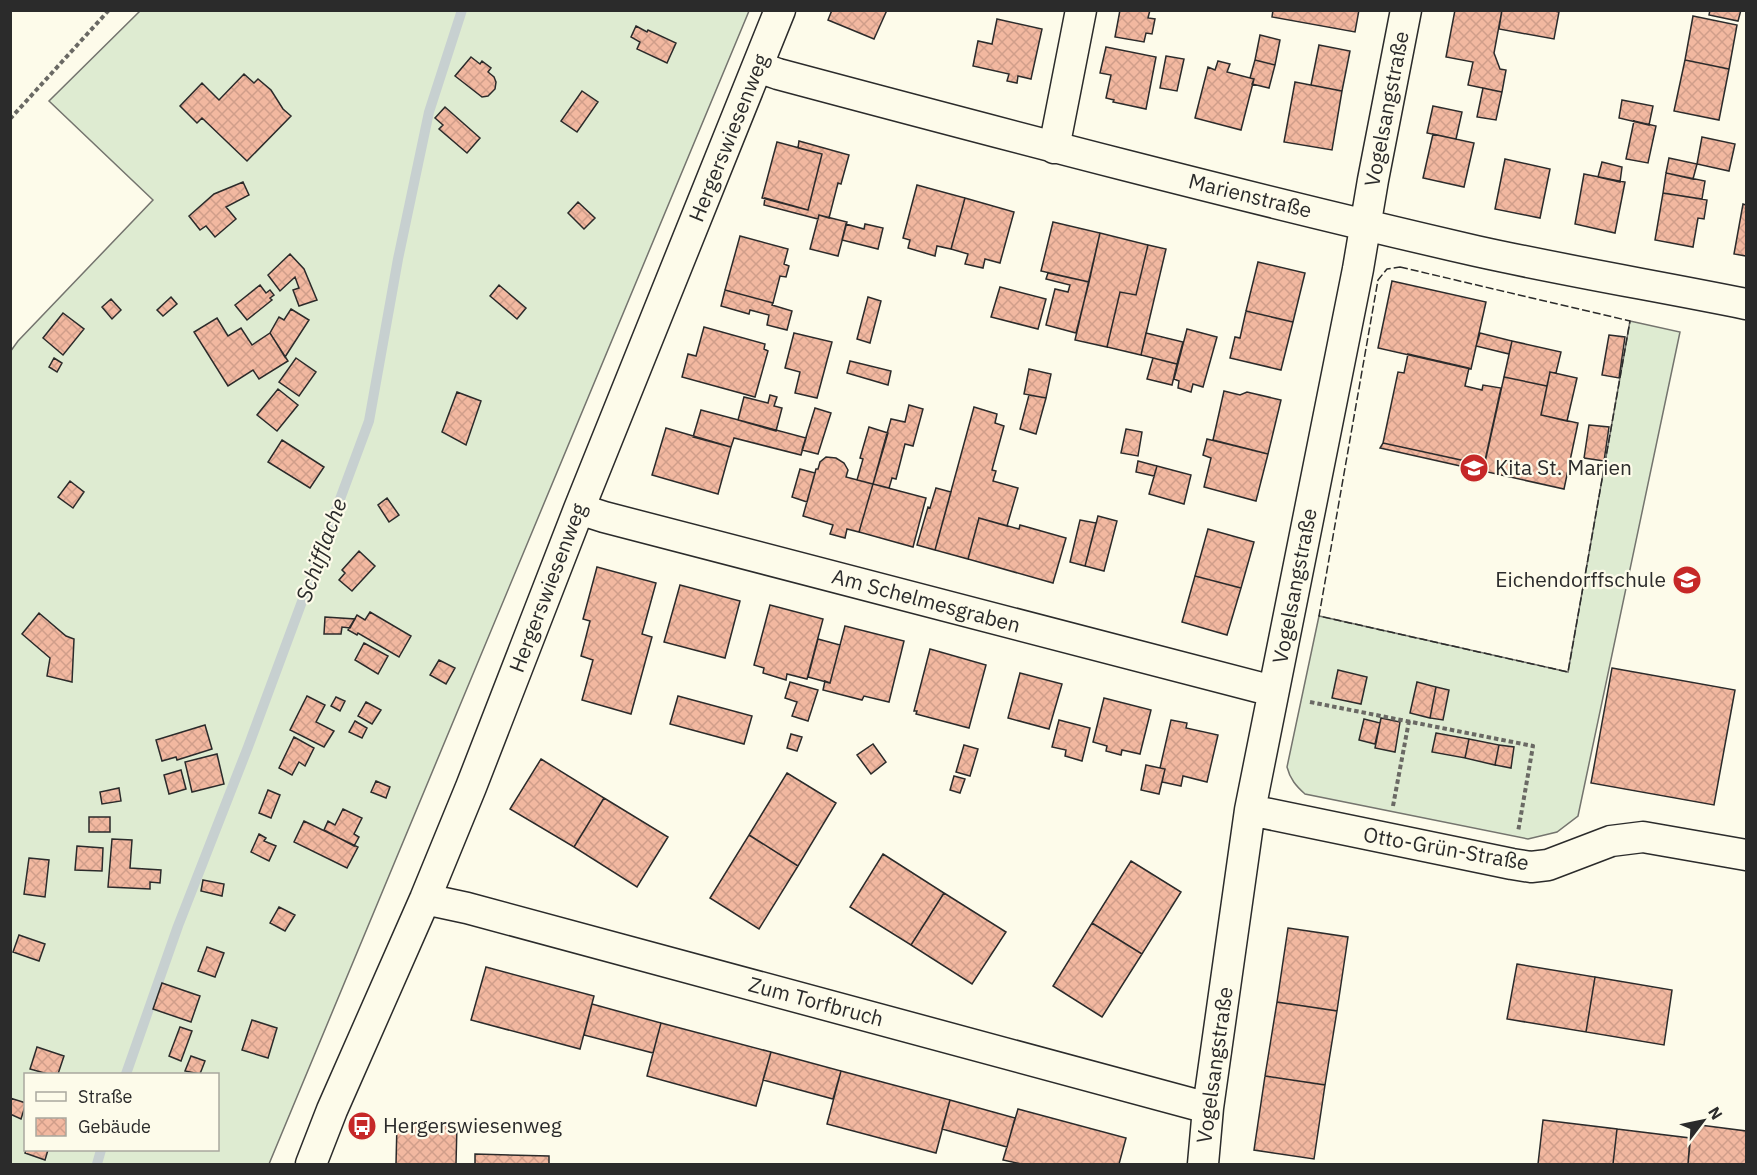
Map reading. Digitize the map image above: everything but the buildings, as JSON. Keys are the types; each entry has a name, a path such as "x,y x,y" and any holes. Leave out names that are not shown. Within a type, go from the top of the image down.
{"street":[{"name":"Hergerswiesenweg","path":"311,1164 471,787 579,508 780,10"},
{"path":"1054,148 1080,10"},
{"name":"Vogelsangstraße","path":"1203,1164 1208,1107 1250,810 1357,278 1406,10"},
{"name":"Marienstraße","path":"758,67 1054,148 1366,224 1480,251 1746,304"},
{"name":"Am Schelmesgraben","path":"579,508 604,517 1273,691"},
{"name":"Otto-Grün-Straße","path":"1250,810 1531,867 1548,865 1611,841 1643,837 1746,855"},
{"name":"Zum Torfbruch","path":"425,898 1208,1107"}],"path":[{"path":"10,119 109,10"},
{"path":"1310,702 1533,746 1512,864"},
{"path":"1386,838 1409,722"}],"green space":[{"path":"140,11 749,11 269,1164 11,1164 10,352 153,200 49,101"},
{"path":"1630,321 1680,332 1578,816 1557,832 1528,839 1305,794 1294,782 1287,767 1319,616 1568,672"}],"waterway":[{"name":"Schifflache","path":"126,1073 178,926 248,747 369,421 398,259 429,112 462,10"},
{"name":"Schifflache","path":"97,1164 101,1151"}],"fence":[{"path":"1400,267 1630,321 1568,672 1319,616 1378,280 1387,269 1400,267"}],"place":[{"name":"Kita St. Marien","path":"1474,468"},
{"name":"Eichendorffschule","path":"1687,580"},
{"name":"Hergerswiesenweg","path":"362,1126"}]}
